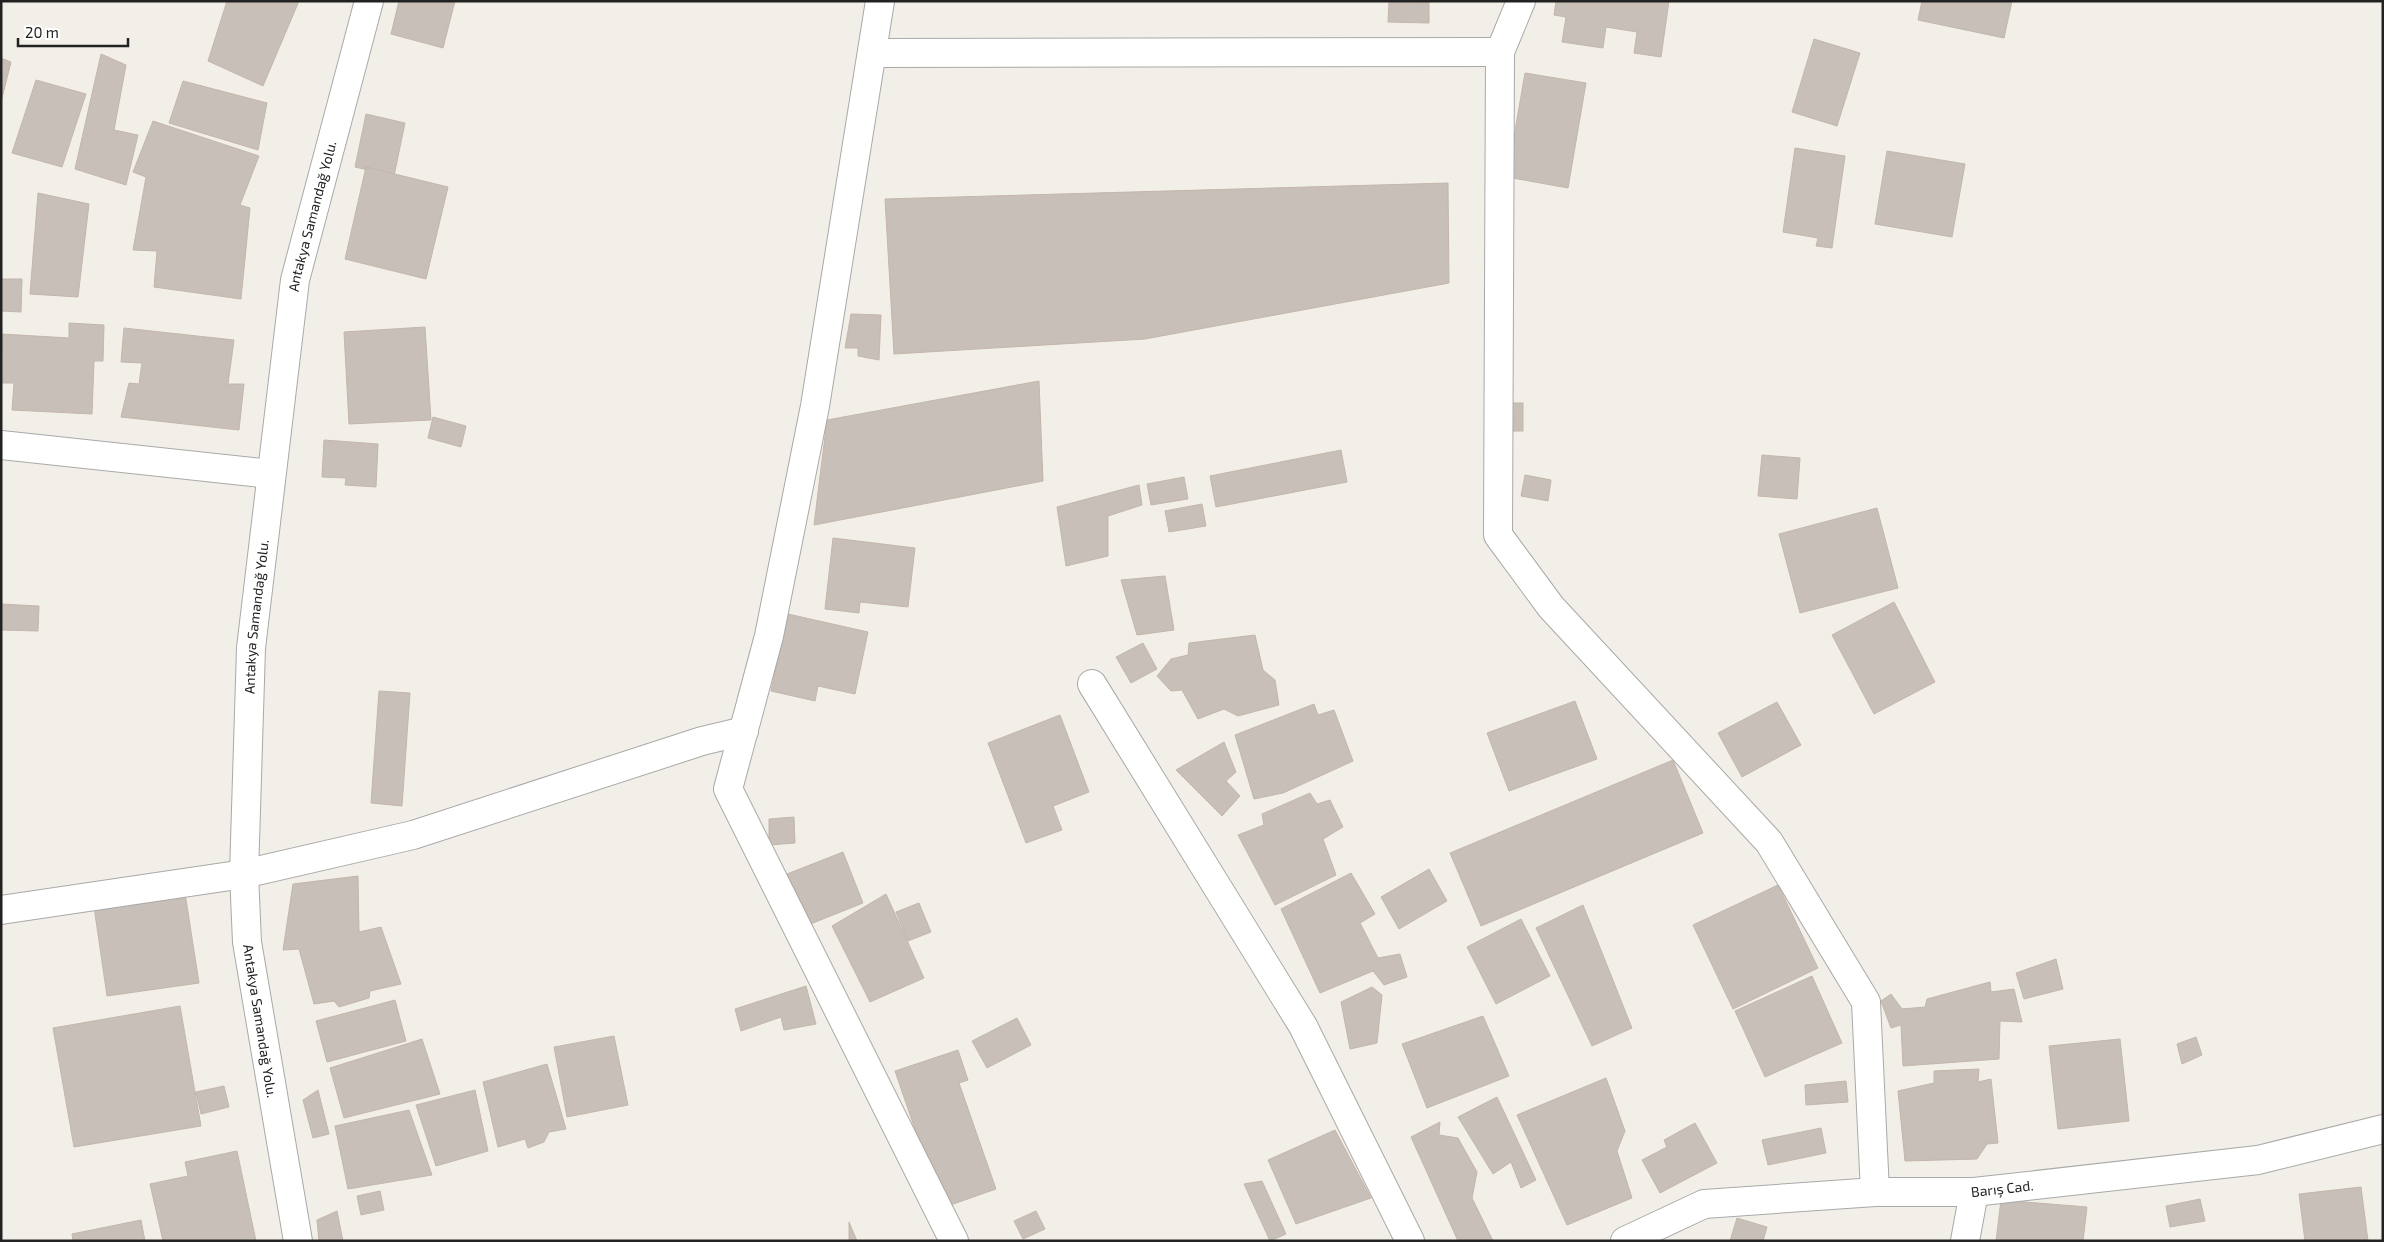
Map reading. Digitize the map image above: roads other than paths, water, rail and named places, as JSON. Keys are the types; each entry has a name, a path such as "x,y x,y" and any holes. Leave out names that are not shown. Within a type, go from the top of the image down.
{"street":[{"name":"Antakya Samandağ Yolu.","path":"298,1241 247,942 244,874 251,648 295,280 369,1"},
{"path":"880,1 815,406 769,636 728,790 954,1241"},
{"path":"1521,1 1500,52 1498,534 1551,607 1769,842 1866,1002 1875,1192"},
{"path":"873,53 1500,52"},
{"path":"1,445 271,474"},
{"path":"1092,684 1303,1026 1410,1241"},
{"path":"1,910 244,874 413,835 702,741 744,732"},
{"name":"Barış Cad.","path":"1625,1241 1704,1204 1875,1192 1974,1192 2258,1160 2383,1130"},
{"path":"1965,1241 1974,1192"}]}
